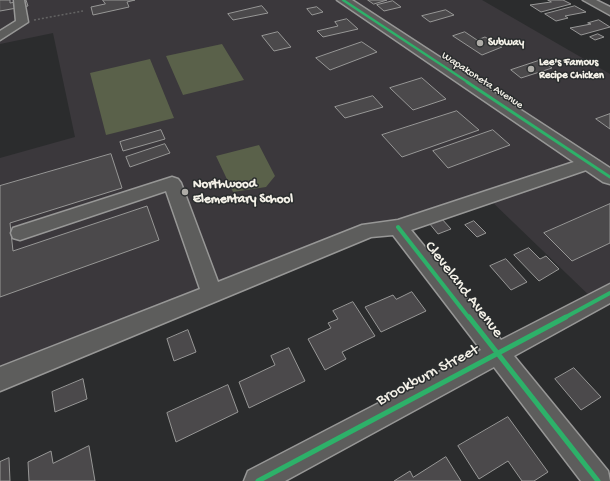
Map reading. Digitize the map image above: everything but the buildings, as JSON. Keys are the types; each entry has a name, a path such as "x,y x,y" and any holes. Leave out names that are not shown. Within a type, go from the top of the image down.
{"main road":[{"name":"Wapakoneta Avenue","path":"343,0 610,177"}],"street":[{"path":"0,36 22,22 19,0"},
{"path":"588,0 610,12"},
{"path":"0,379 369,230 398,227 589,163"},
{"path":"20,233 172,183 212,294"},
{"name":"Cleveland Avenue","path":"398,227 598,481"},
{"name":"Brookburn Street","path":"258,481 610,293"}],"path":[{"path":"22,22 83,11"}],"shaded area":[{"path":"0,0 482,0 610,74 610,293 595,301 486,196 369,230 0,379 0,158 75,137 53,33 0,44"}],"green space":[{"path":"222,44 244,80 183,95 166,56"},
{"path":"150,59 174,118 106,135 90,73"},
{"path":"259,145 275,176 266,187 233,192 216,156"}],"cycle path":[{"path":"343,0 610,177"},
{"path":"398,227 598,481"},
{"path":"258,481 610,293"}],"place":[{"name":"Subway","path":"480,43"},
{"name":"Lee's Famous Recipe Chicken","path":"531,69"},
{"name":"Northwood Elementary School","path":"185,192"}]}
